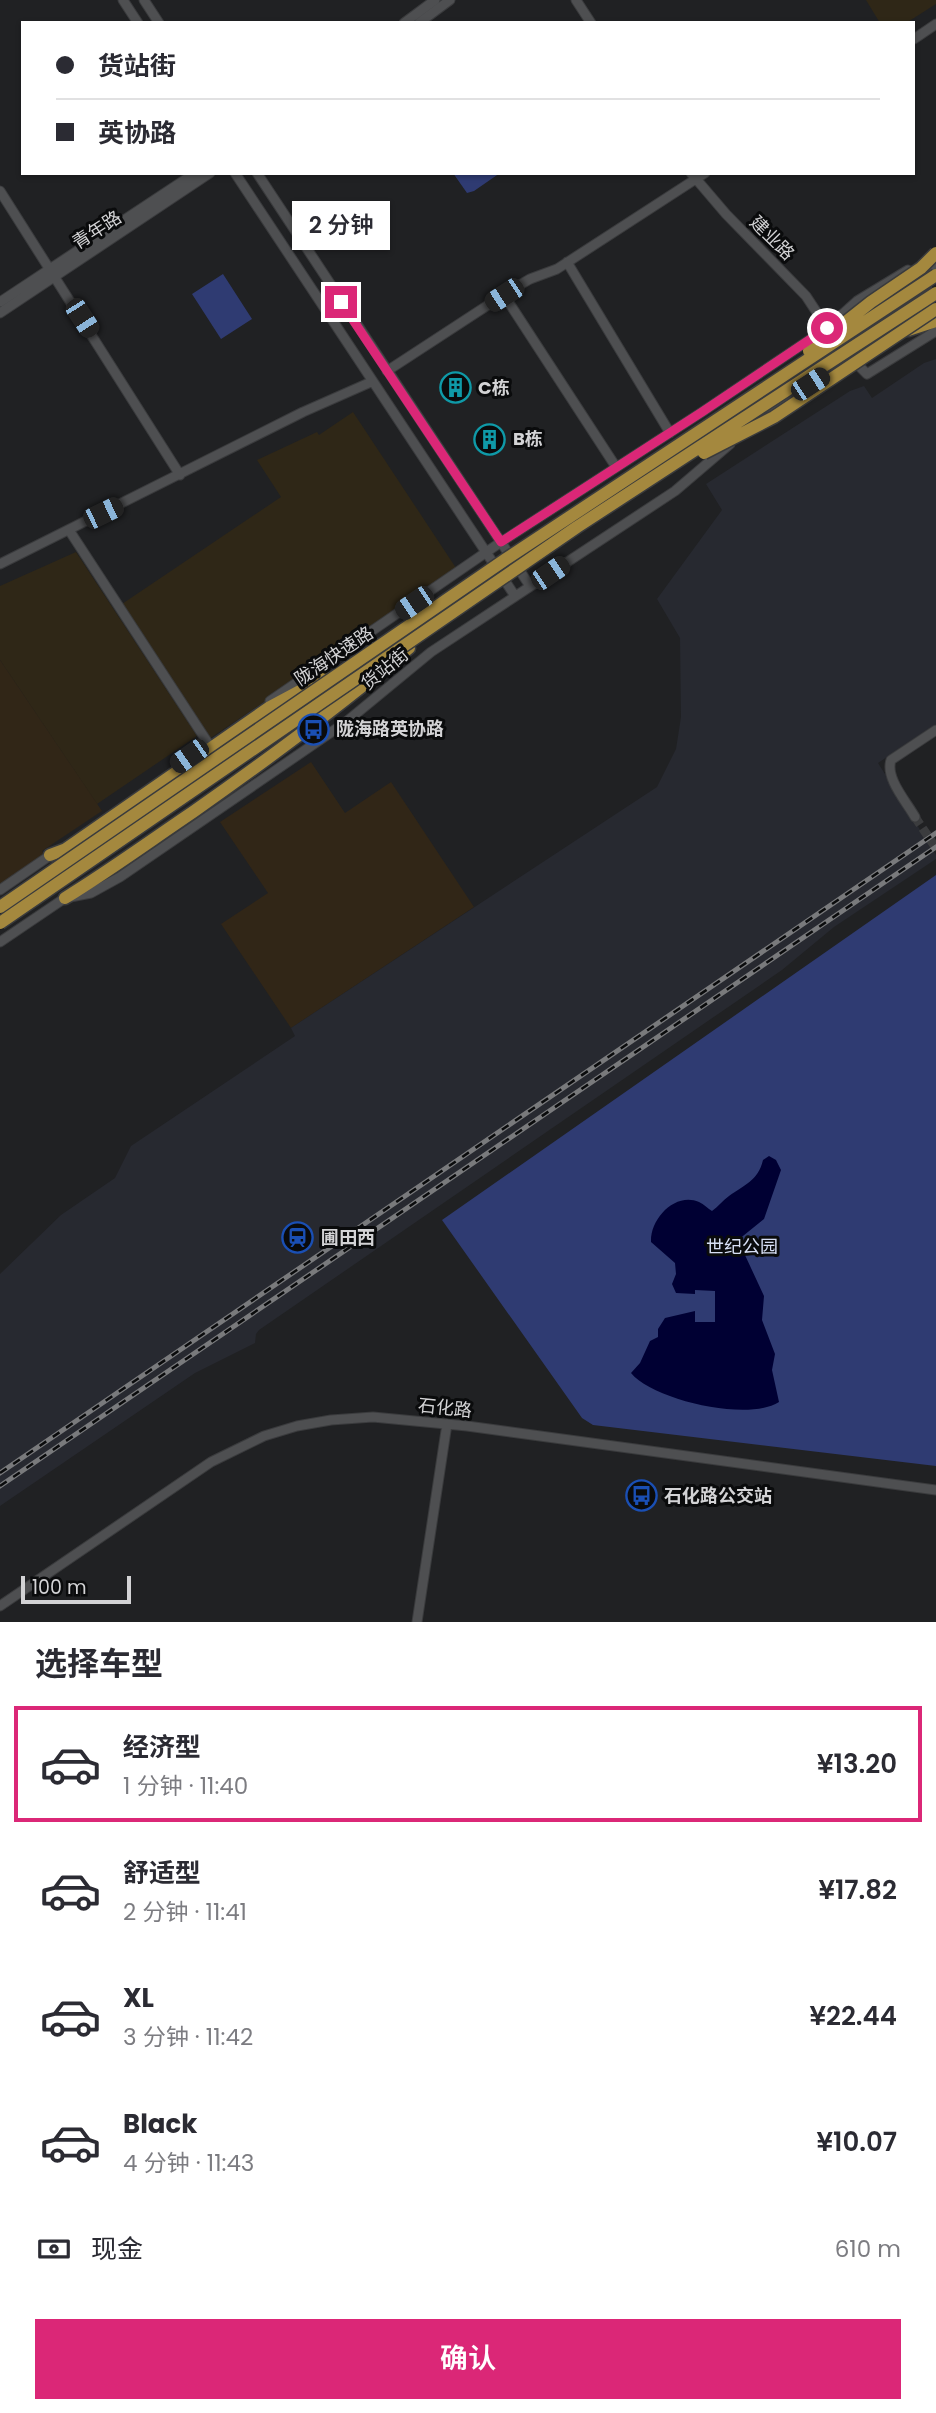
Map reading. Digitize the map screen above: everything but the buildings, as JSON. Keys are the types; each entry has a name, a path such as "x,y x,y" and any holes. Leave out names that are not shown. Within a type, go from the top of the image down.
{"highway":[{"path":"765,388 833,331 921,268 936,253"},
{"name":"陇海快速路","path":"0,907 381,645 936,275"},
{"name":"陇海快速路","path":"0,923 444,618 936,293"},
{"path":"656,476 760,426 936,310"},
{"path":"898,334 936,321"},
{"path":"65,898 101,876 345,703 444,618"},
{"path":"50,855 76,842 270,708 381,645"}],"street":[{"path":"123,0 137,21"},
{"path":"145,0 158,21"},
{"path":"407,21 435,0"},
{"path":"422,21 450,0"},
{"path":"576,0 590,21"},
{"path":"915,38 936,24"},
{"name":"青年路","path":"0,313 52,273 192,175"},
{"name":"青年路","path":"0,302 52,273 207,175"},
{"path":"236,175 514,596"},
{"path":"258,175 530,586"},
{"path":"387,371 530,279 567,262 697,175"},
{"name":"建业路","path":"697,175 726,214 806,296 827,328"},
{"path":"0,191 180,475"},
{"path":"827,328 857,301 936,253"},
{"path":"567,262 670,433"},
{"path":"827,328 874,306 936,266"},
{"path":"504,295 617,467"},
{"name":"货站街","path":"0,942 65,898 91,892 120,877 346,722 431,652 675,491 769,411 936,303"},
{"name":"货站街","path":"0,890 501,542 827,328"},
{"path":"851,358 867,374 936,331"},
{"path":"0,564 303,412 371,382"},
{"path":"69,530 208,743"},
{"path":"915,817 889,767 891,760 936,730"},
{"name":"石化路","path":"0,1606 211,1462 264,1436 297,1426 354,1418 373,1417 447,1424 936,1490"},
{"path":"417,1622 447,1424"}],"shaded area":[{"path":"866,0 936,0 936,4 909,21 879,21"},
{"path":"936,359 936,724 878,763 936,859 834,927 782,970 259,1330 255,1343 195,1373 0,1506 0,1274 61,1215 115,1178 131,1146 295,1036 291,1028 657,787 676,749 681,717 680,638 657,599 722,510 706,484 850,391 864,386 872,398 924,363"},
{"path":"353,412 458,571 209,739 119,606 281,497 257,460 317,432 319,435"},
{"path":"76,552 197,736 97,804 0,660 0,586"},
{"path":"0,660 102,811 42,851 45,857 0,887"},
{"path":"311,762 345,813 391,782 474,907 291,1028 221,924 268,893 220,822"},
{"path":"769,1156 776,1160 781,1170 764,1219 738,1240 764,1296 762,1320 775,1354 772,1370 779,1402 765,1408 724,1409 659,1392 631,1373 640,1363 650,1341 658,1337 658,1329 665,1318 695,1311 695,1322 715,1322 715,1291 676,1293 672,1284 676,1274 675,1263 651,1242 655,1225 666,1210 681,1201 699,1202 712,1211 754,1178 763,1160"}],"green space":[{"path":"454,175 497,175 474,191 467,193"},
{"path":"223,274 252,319 221,339 192,294"},
{"name":"世纪公园","path":"936,875 936,1466 593,1425 582,1418 442,1220"}],"tunnel":[{"path":"915,817 936,848"}],"railway":[{"path":"0,1473 936,833"},
{"path":"0,1486 936,847"}],"place":[{"name":"C栋","path":"455,388"},
{"name":"B栋","path":"490,439"},
{"name":"陇海路英协路","path":"313,729"},
{"name":"圃田西","path":"298,1238"},
{"name":"石化路公交站","path":"641,1496"}],"route":[{"path":"341,302 501,542 827,328"}]}
